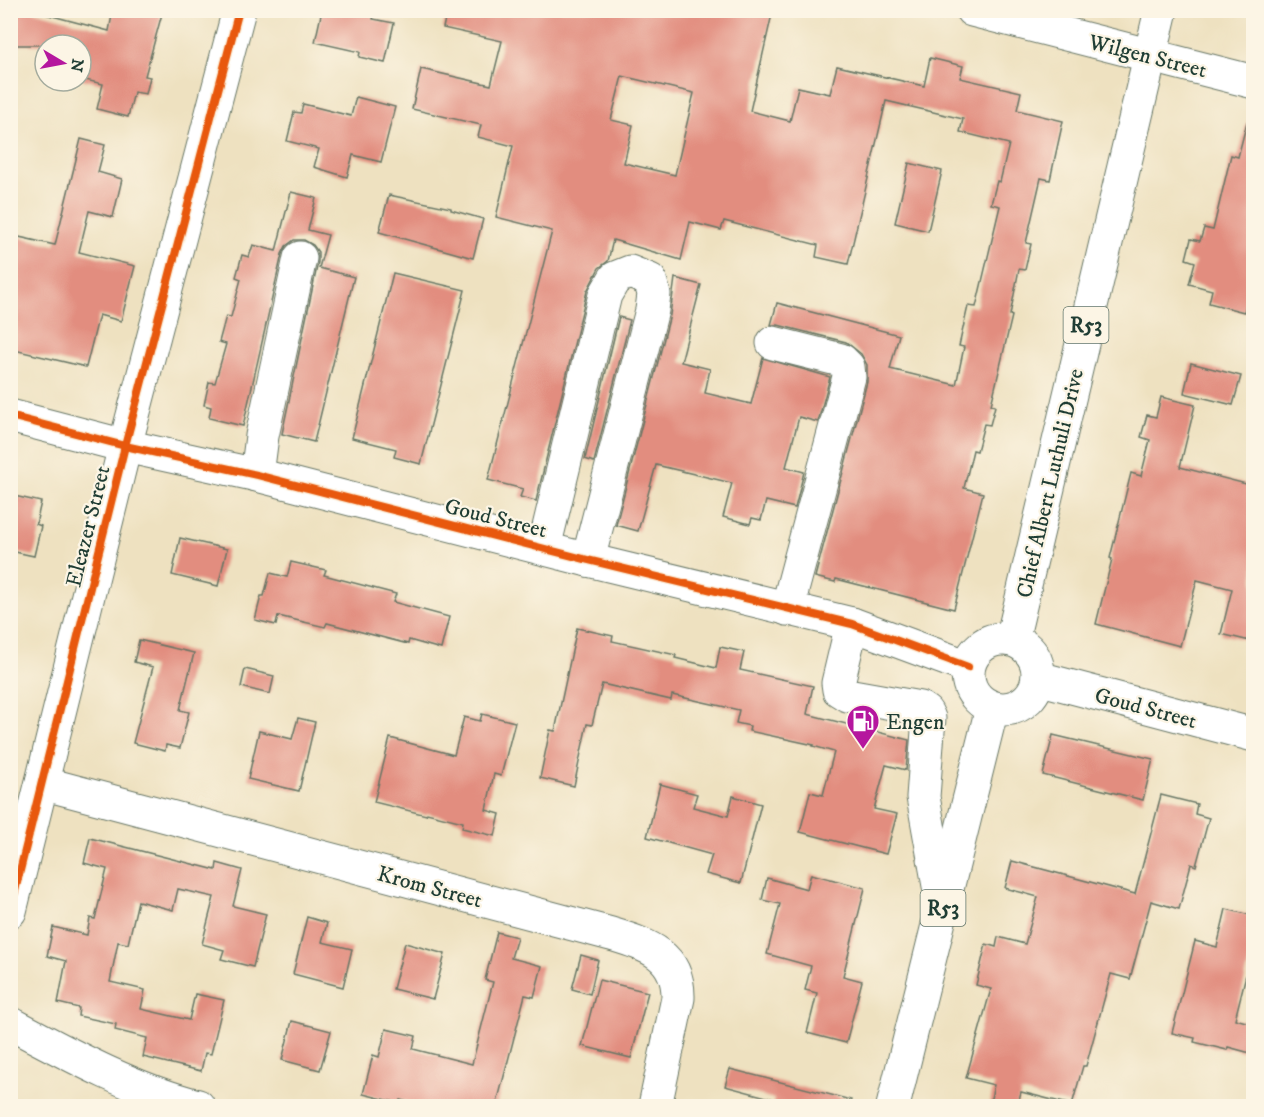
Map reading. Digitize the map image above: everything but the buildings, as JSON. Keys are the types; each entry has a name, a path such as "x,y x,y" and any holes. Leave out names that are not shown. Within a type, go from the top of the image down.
{"street":[{"name":"Eleazer Street","path":"10,911 125,446 238,10"},
{"name":"Wilgen Street","path":"972,10 1254,82"},
{"name":"Chief Albert Luthuli Drive","path":"1012,640 1161,10"},
{"path":"257,475 262,436 300,258"},
{"path":"543,548 605,295 615,278 630,272 650,280 654,294 652,310 588,560"},
{"path":"773,343 840,360 848,367 849,377 787,609"},
{"name":"Goud Street","path":"10,416 125,446 257,475 588,560 852,624 968,667"},
{"path":"852,624 838,683 839,690 847,695 920,708 929,718 923,797 944,908"},
{"path":"1000,639 1012,640 1032,654 1037,666 1038,678 1034,690 1022,704 1005,710 992,708 982,703 973,694 968,683 968,667 970,659 978,648 1000,639"},
{"name":"Goud Street","path":"1038,678 1254,735"},
{"name":"R53","path":"893,1107 992,708"},
{"name":"Krom Street","path":"42,783 647,945 663,957 674,970 678,983 678,998 655,1107"},
{"path":"10,1023 143,1088 198,1107"}],"cycle path":[{"path":"10,911 125,446 239,10"},
{"path":"10,416 125,446 257,475 588,560 852,624 968,667"}],"place":[{"name":"Engen","path":"863,750"}]}
